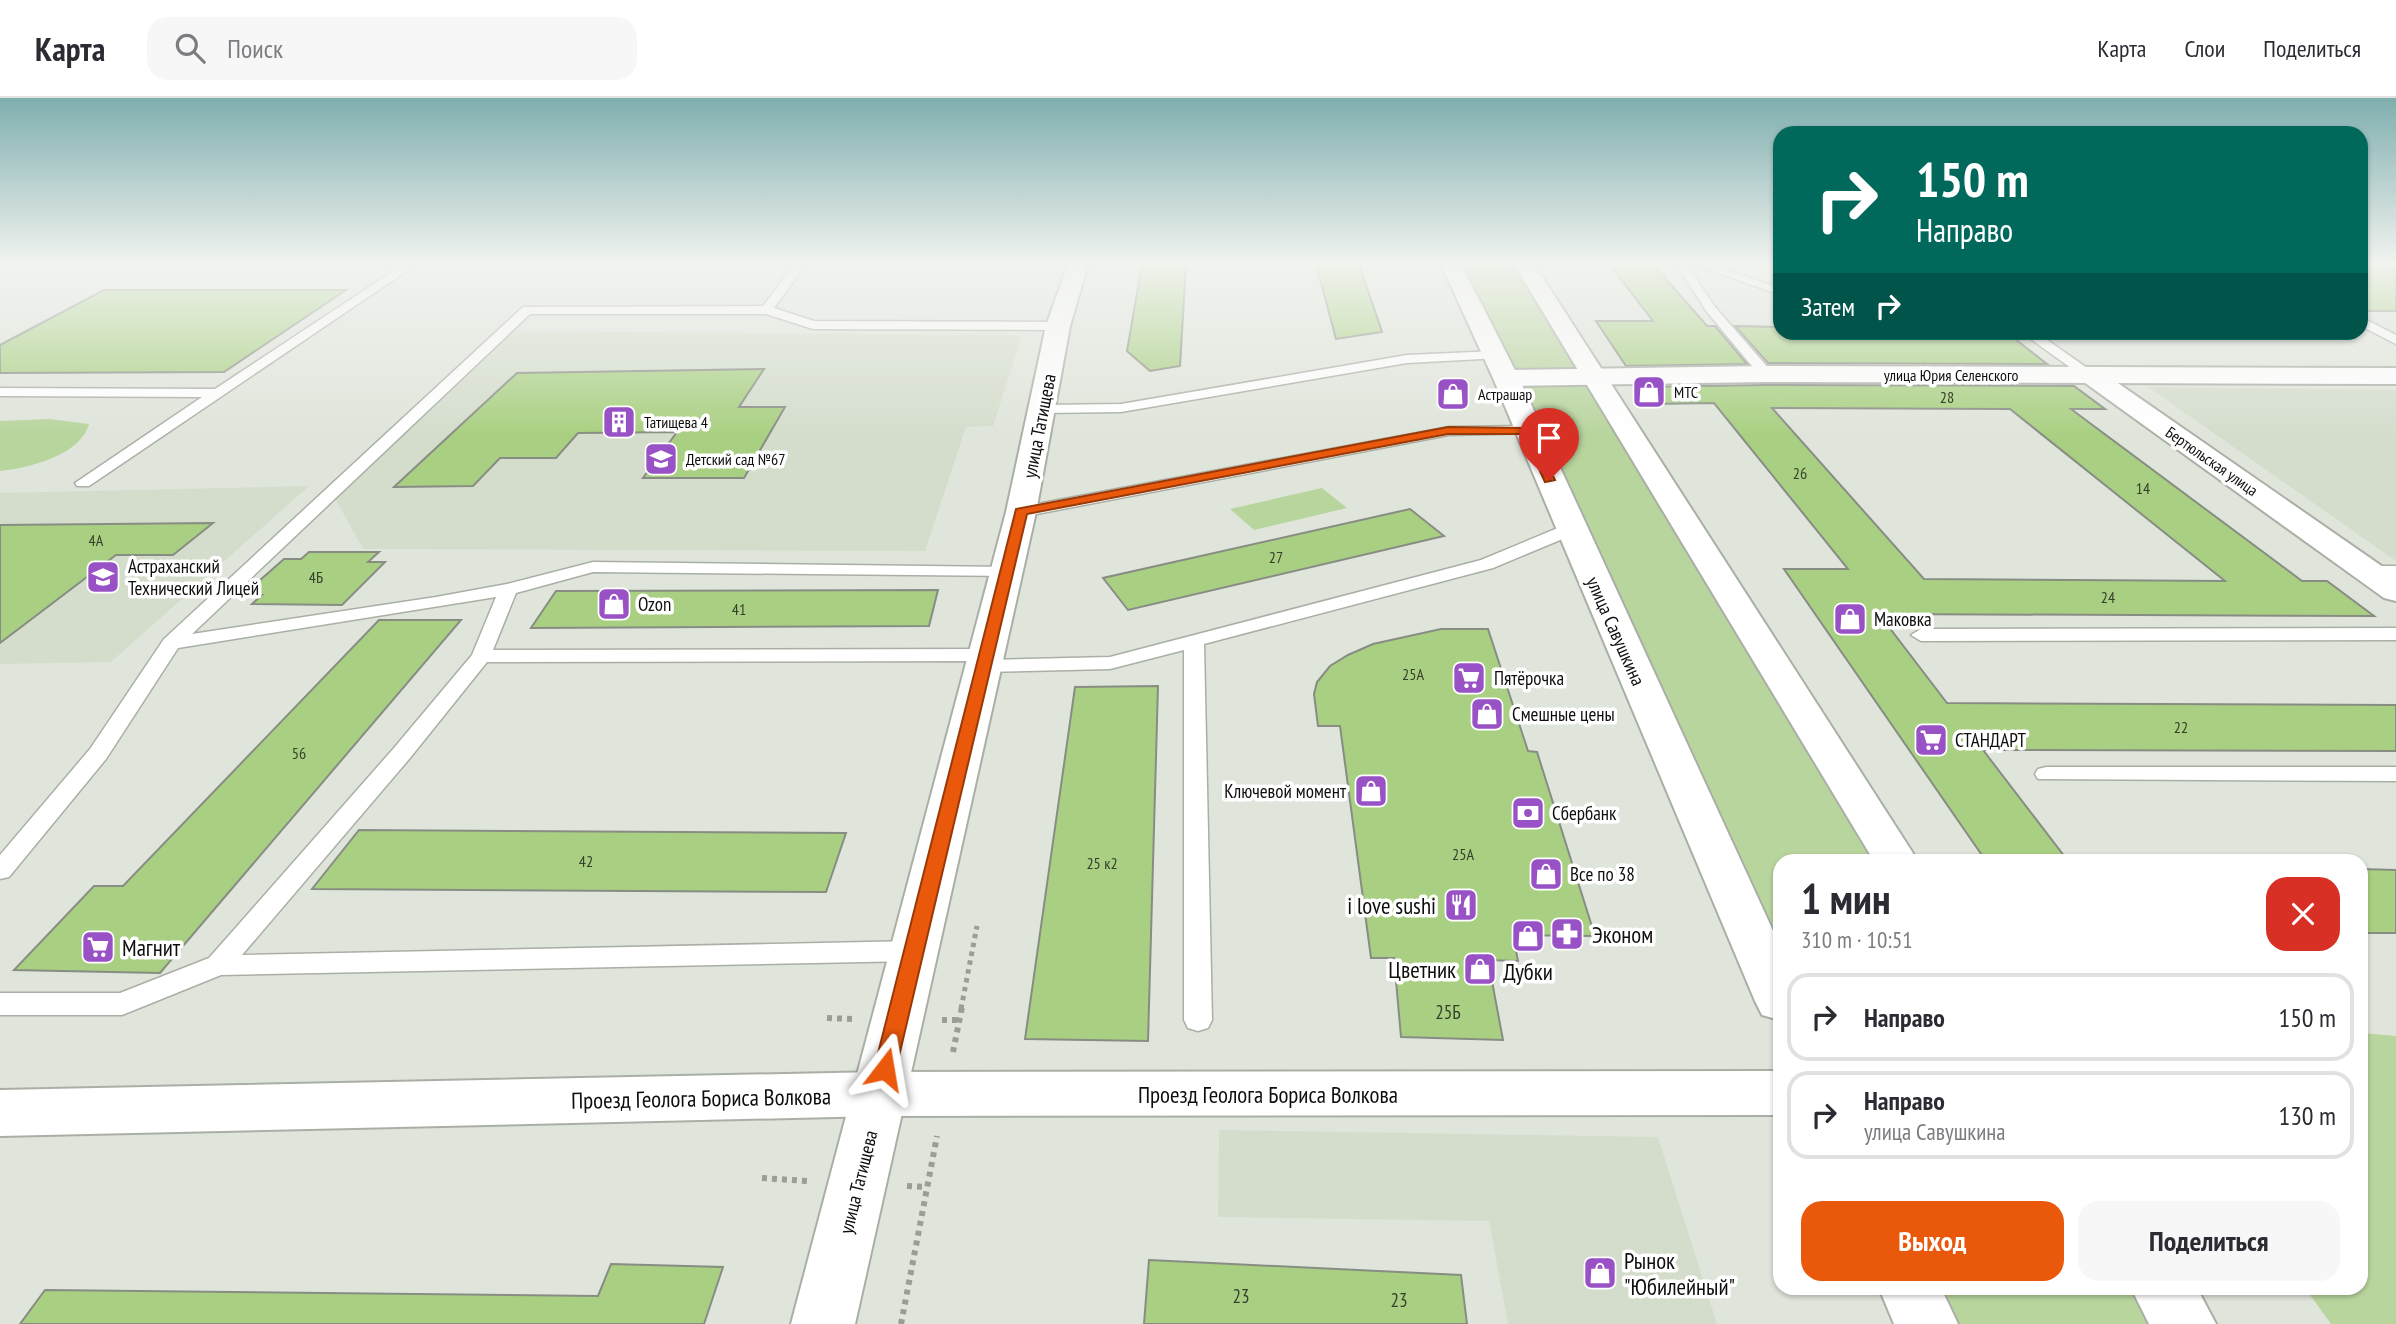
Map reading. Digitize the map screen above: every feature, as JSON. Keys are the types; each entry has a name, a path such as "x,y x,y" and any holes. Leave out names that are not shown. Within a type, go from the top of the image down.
{"main road":[{"name":"улица Татищева","path":"823,1324 1021,512 1060,321"},
{"name":"улица Савушкина","path":"1479,321 1773,984"},
{"path":"1561,321 1892,854"},
{"name":"улица Юрия Селенского","path":"1501,367 1597,377 1766,374 2396,376"},
{"name":"Бертюльская улица","path":"2090,375 2382,571 2396,591"},
{"name":"Проезд Геолога Бориса Волкова","path":"0,1113 879,1094 1773,1093"},
{"path":"1913,1295 1926,1324"},
{"path":"2166,1295 2184,1324"}],"lane":[{"path":"83,483 326,321"},
{"path":"0,871 98,754 171,643 515,321"},
{"path":"801,321 813,325 1058,326"},
{"path":"1721,321 1766,374"},
{"path":"2368,325 2396,340"},
{"name":"Бертюльская улица","path":"2039,340 2090,375"},
{"path":"1043,409 1121,408 1407,359 1501,367"},
{"path":"0,392 220,393"},
{"path":"1021,512 1448,431 1527,430"},
{"path":"481,656 1110,663 1486,564 1571,529"},
{"path":"171,643 436,603 508,589 593,567 1006,572"},
{"path":"218,965 402,753 481,656 508,589"},
{"path":"1921,635 2396,634"},
{"path":"1194,641 1198,1020"},
{"path":"2046,774 2396,774"},
{"path":"0,1004 122,1004 218,965 914,951"}],"shaded area":[{"name":"Детский сад №67","path":"510,331 1022,335 993,426 966,427 925,551 363,549 331,491"},
{"path":"2148,387 2396,390 2396,561"},
{"name":"Астраханский Технический Лицей","path":"309,486 111,662 0,664 0,493"},
{"name":"Рынок \"Юбилейный\"","path":"1219,1130 1658,1137 1717,1324 1508,1324 1489,1221 1218,1217"}],"green space":[{"path":"1479,321 1559,321 1892,854 1773,854 1773,983"},
{"path":"49,419 89,424 84,435 65,452 39,463 0,471 0,421"},
{"path":"1322,488 1347,508 1254,530 1230,509"},
{"path":"2368,1034 2396,1036 2396,1324 2331,1324 2310,1295 2368,1295"},
{"path":"1914,1295 2162,1295 2180,1324 1928,1324"}],"building":[{"path":"45,321 300,321 224,372 0,373 0,345"},
{"path":"1132,321 1183,321 1180,366 1150,371 1127,351"},
{"path":"1331,321 1378,321 1382,332 1336,339"},
{"path":"1596,321 1703,321 1707,326 1715,326 1747,364 1626,366"},
{"path":"1735,326 1773,327 1773,340 2016,340 2047,364 1768,363"},
{"name":"Татищева 4","path":"764,369 739,407 785,407 744,478 643,478 677,432 578,433 556,458 500,458 473,486 394,487 517,373"},
{"path":"2074,386 2105,409 2071,409 2302,581 2327,581 2374,616 1879,614 1947,703 2396,705 2396,751 1983,750 2063,854 1981,854 1784,569 1848,569 1714,403 1652,404 1641,387","holes":["1772,408 2010,409 2225,581 1924,579"]},
{"path":"1410,509 1444,536 1128,610 1103,578"},
{"path":"213,523 173,555 116,555 0,643 0,525"},
{"path":"309,552 379,552 368,562 385,562 342,605 252,604 262,595 243,595 284,559 301,559"},
{"path":"938,590 929,626 531,628 556,591"},
{"path":"379,620 461,620 160,973 14,970 94,886 123,886"},
{"path":"1441,629 1488,629 1528,751 1537,752 1595,936 1513,935 1518,961 1488,960 1503,1040 1401,1037 1394,958 1371,958 1340,726 1318,726 1314,694 1317,682 1330,666 1373,644"},
{"path":"1158,686 1148,1041 1025,1039 1075,687"},
{"path":"359,830 846,833 826,892 312,889"},
{"path":"2368,869 2396,870 2396,933 2368,933"},
{"path":"1149,1260 1461,1275 1467,1324 1144,1324"},
{"path":"611,1264 723,1267 704,1324 20,1324 45,1290 598,1296"}],"place":[{"name":"МТС","path":"1649,392"},
{"name":"Астрашар","path":"1453,394"},
{"name":"Татищева 4","path":"619,422"},
{"name":"Детский сад №67","path":"661,459"},
{"name":"Астраханский Технический Лицей","path":"103,577"},
{"name":"Ozon","path":"614,604"},
{"name":"Маковка","path":"1850,619"},
{"name":"Пятёрочка","path":"1469,678"},
{"name":"Смешные цены","path":"1487,714"},
{"name":"СТАНДАРТ","path":"1931,740"},
{"name":"Ключевой момент","path":"1371,791"},
{"name":"Сбербанк","path":"1528,813"},
{"name":"Все по 38","path":"1546,874"},
{"name":"i love sushi","path":"1461,905"},
{"name":"Эконом","path":"1567,934"},
{"name":"Дубки","path":"1528,936"},
{"name":"Магнит","path":"98,947"},
{"name":"Цветник","path":"1480,969"},
{"name":"Рынок \"Юбилейный\"","path":"1600,1273"}],"route":[{"path":"885,1069 1021,512 1448,431 1527,430 1549,480"}]}
